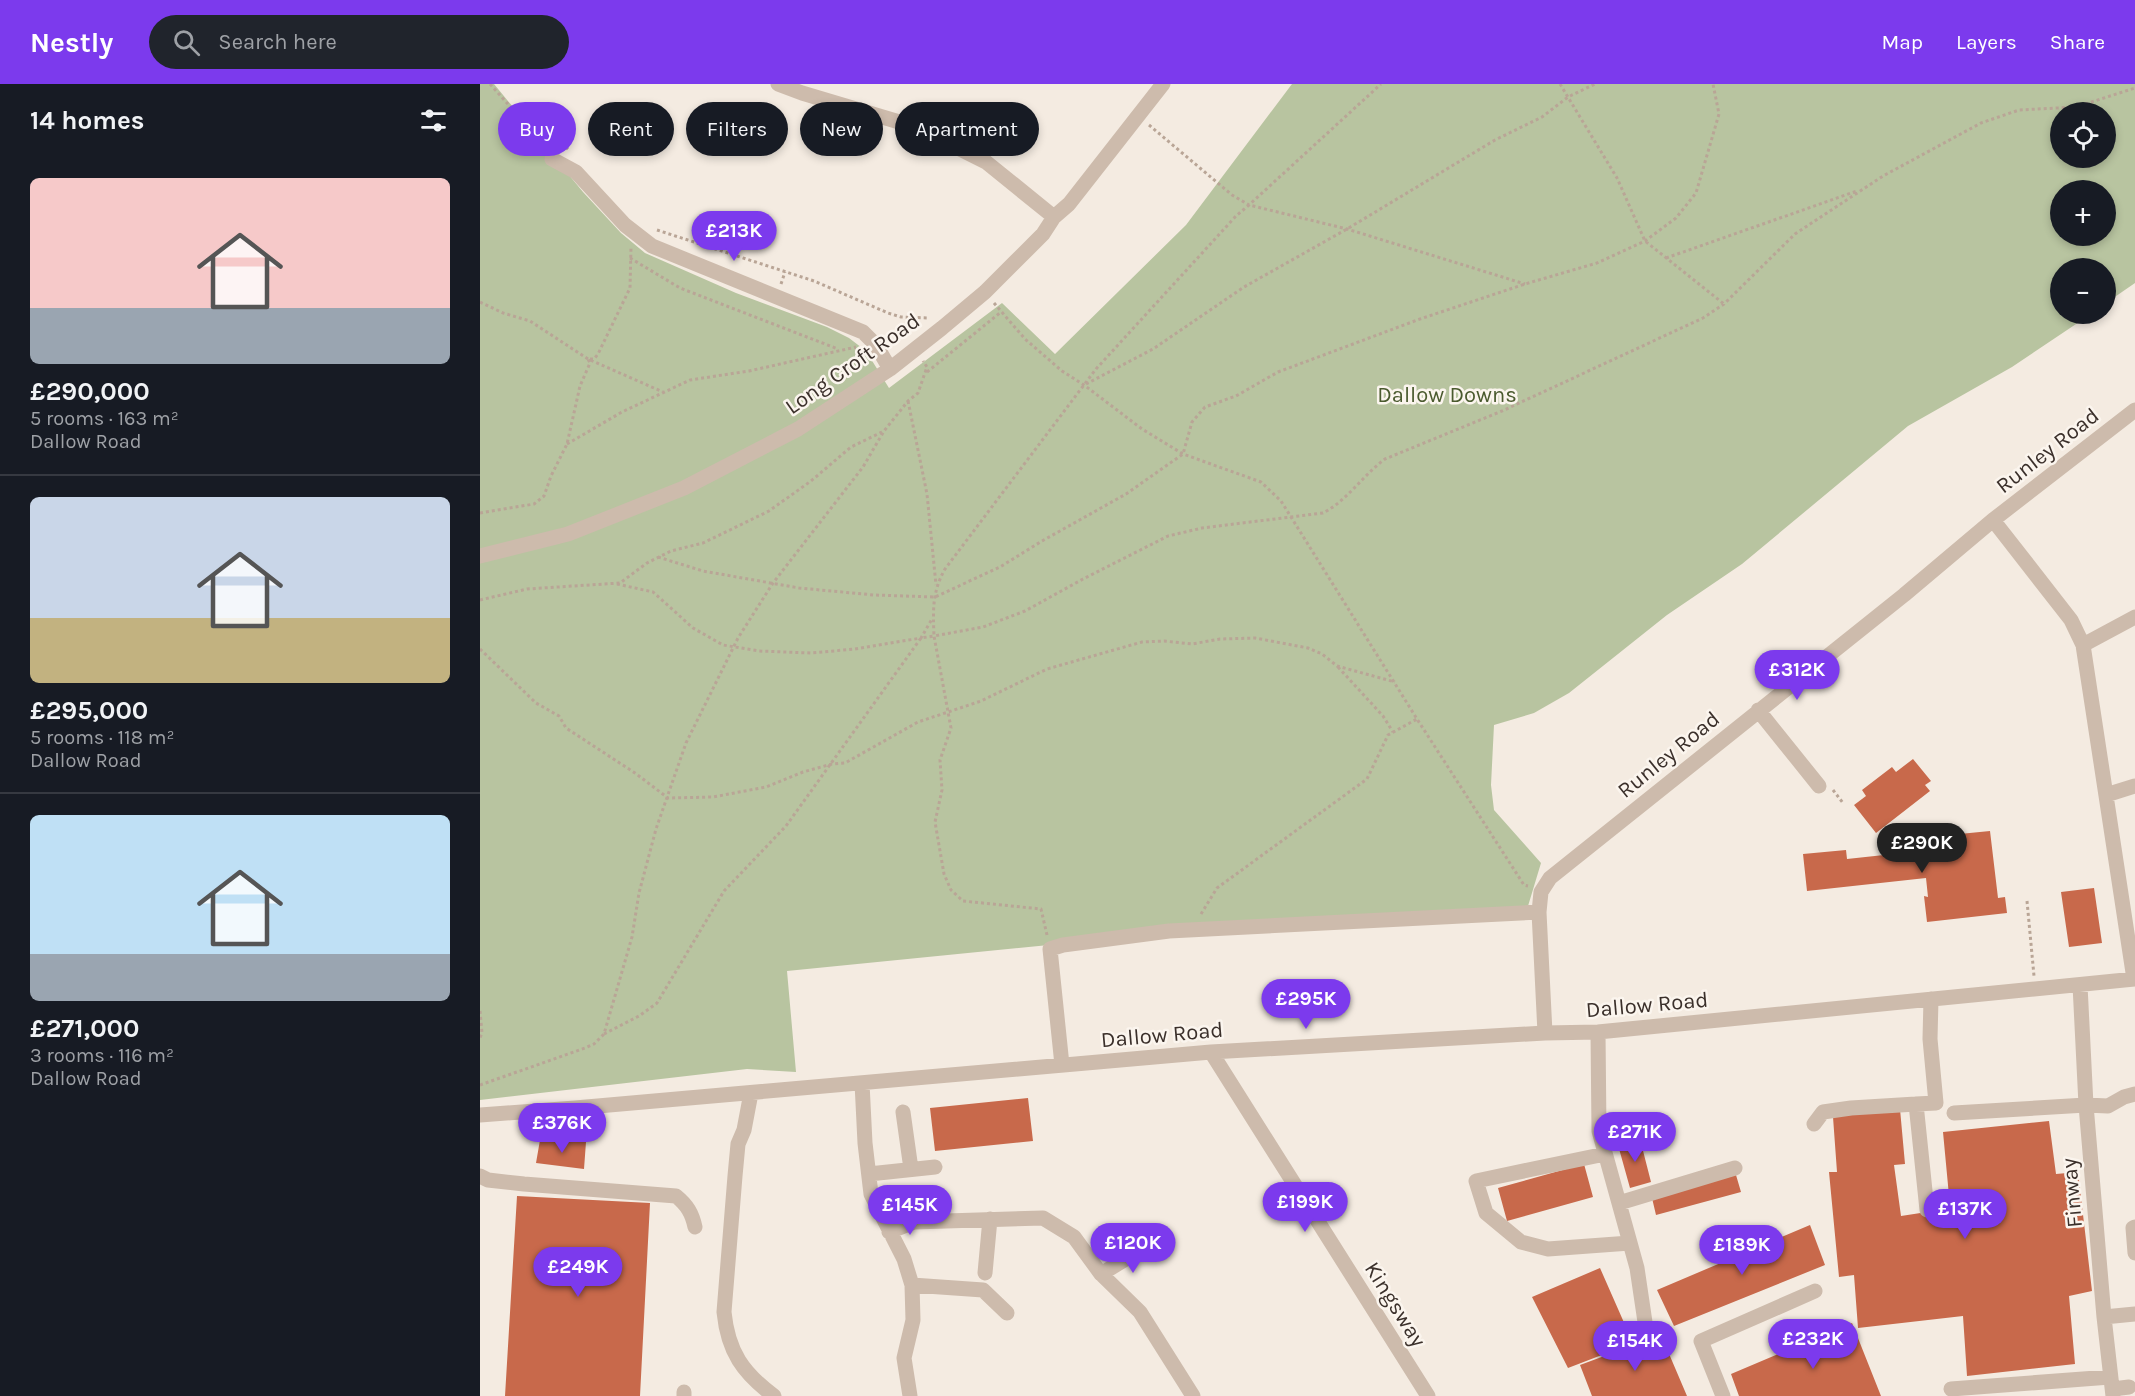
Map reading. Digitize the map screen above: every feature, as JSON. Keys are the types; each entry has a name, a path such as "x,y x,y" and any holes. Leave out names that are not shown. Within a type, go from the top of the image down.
{"street":[{"path":"778,84 916,127 986,162 1054,217"},
{"name":"Long Croft Road","path":"480,556 568,534 684,488 798,429 890,369 985,292 1043,234 1054,217 1069,204 1163,84"},
{"path":"558,162 576,172 624,225 652,246 863,332 890,369"},
{"name":"Runley Road","path":"1541,892 1550,878 1904,595 1993,520 2135,410"},
{"path":"1993,520 2071,620 2084,645 2135,979"},
{"path":"2084,645 2135,617"},
{"path":"1758,710 1819,786"},
{"path":"2106,795 2135,786"},
{"path":"1541,892 1539,912 1545,1033"},
{"path":"1062,1065 1050,949 1063,945 1190,931 1539,912"},
{"name":"Dallow Road","path":"480,1114 751,1093 1212,1052 1599,1032 1931,999 1958,990 2035,989 2135,979"},
{"name":"Finway","path":"2080,985 2086,1105 2112,1387"},
{"path":"1814,1124 1823,1112 1936,1103 1930,1039 1931,999"},
{"path":"1599,1032 1599,1131 1637,1268 1645,1322"},
{"name":"Kingsway","path":"1212,1052 1428,1396"},
{"path":"862,1083 871,1194 904,1259 912,1285 913,1320 904,1359 910,1396"},
{"path":"751,1093 744,1130 738,1144 724,1312 732,1347 743,1369 774,1396"},
{"path":"1954,1113 2086,1105 2108,1106 2135,1094"},
{"path":"1916,1104 1927,1210"},
{"path":"903,1112 911,1169"},
{"path":"1605,1154 1476,1181 1486,1213 1521,1242 1548,1249 1630,1243"},
{"path":"868,1174 935,1167"},
{"path":"1619,1203 1735,1168"},
{"path":"480,1176 488,1180 524,1184 676,1196 686,1204 695,1227"},
{"path":"985,1273 990,1218"},
{"path":"889,1232 914,1222 1043,1218 1074,1237 1101,1274 1140,1312 1193,1396"},
{"path":"2135,1227 2133,1227 2135,1253"},
{"path":"1101,1274 1147,1246"},
{"path":"912,1285 983,1290 1007,1313"},
{"path":"1724,1396 1701,1341 1815,1291"},
{"path":"2104,1317 2135,1314"},
{"path":"1951,1389 2129,1387"}],"path":[{"path":"490,84 508,102"},
{"path":"936,585 945,569 1096,369 1236,216 1381,84"},
{"path":"1560,84 1617,178 1645,241 1724,304"},
{"path":"1084,385 1153,348 1244,287 1347,229 1495,140 1542,117 1568,97 1594,84"},
{"path":"658,557 703,571 799,588 935,597 1000,567 1126,494 1183,454 1192,422 1205,407 1236,396 1278,372 1420,319 1597,263 1645,241 1676,218 1696,193 1719,114 1713,84"},
{"path":"480,600 527,589 601,582 616,584 653,592 693,628 723,645 759,651 811,653 855,649 983,627 1024,611 1168,536 1202,528 1329,510 1335,507 1385,459 1502,411 1703,318 1724,304 1795,234 1883,176 1982,123 2019,110 2076,106 2135,88"},
{"path":"1138,116 1232,195 1250,204 1347,229 1525,284"},
{"path":"1666,258 1863,189"},
{"path":"652,233 658,229 839,290 888,313 933,318"},
{"path":"588,359 594,359 598,354 630,288 630,251 636,234"},
{"path":"630,258 680,288 840,350"},
{"path":"779,288 785,272"},
{"path":"985,292 1033,346 1062,371 1142,429 1183,454 1260,482 1281,501 1524,885 1541,892"},
{"path":"480,302 503,313 530,321 588,359 664,392"},
{"path":"925,373 1002,312"},
{"path":"567,444 622,412 690,380 749,371 854,346 881,354"},
{"path":"480,513 534,504 544,496 567,444 580,386 590,363 588,359"},
{"path":"604,1034 632,937 656,830 686,743 734,647 773,583 863,467 884,431 908,401 918,393 927,367 922,359"},
{"path":"908,401 927,494 936,585 934,636 951,728 940,760 942,790 935,822 944,874 951,890 963,901 1041,909 1050,949"},
{"path":"616,584 658,557 703,543 769,511 811,481 851,447 884,431"},
{"path":"480,1085 594,1044 604,1034 639,1016 657,1003 724,891 786,826 933,618"},
{"path":"480,649 536,703 559,716 566,728 635,773 668,798 713,797 766,787 803,772 832,764 846,763 918,722 981,701 1047,669 1142,642 1164,640 1192,644 1220,639 1255,638 1308,648 1322,654 1337,666 1383,716 1393,732"},
{"path":"1337,666 1395,682"},
{"path":"1190,931 1217,888 1367,779 1388,735 1417,719"},
{"path":"2027,901 2035,989"},
{"path":"480,1011 480,1038"}],"green space":[{"name":"Dallow Downs","path":"480,84 494,84 509,102 498,102 498,156 553,156 621,233 645,253 736,293 827,327 849,338 866,351 889,388 1002,303 1055,354 1186,225 1292,84 2135,84 2135,283 2116,296 2116,258 2050,258 2050,324 2076,324 2012,367 1908,426 1742,564 1667,615 1569,693 1534,713 1494,725 1491,785 1494,810 1541,863 1525,916 1220,928 787,971 796,1072 747,1069 480,1100"}],"building":[{"path":"1913,759 1931,781 1925,785 1930,791 1876,833 1854,805 1866,796 1862,790 1892,767 1896,772"},
{"path":"1990,831 1998,898 2005,897 2007,913 1927,922 1924,896 1928,897 1926,878 1807,891 1803,854 1846,850 1847,859 1884,855 1883,850 1920,846 1919,838"},
{"path":"2094,888 2102,943 2069,947 2061,892"},
{"path":"1028,1098 1033,1141 935,1151 930,1108"},
{"path":"1900,1109 1905,1164 1894,1165 1901,1216 1940,1210 1941,1218 1951,1217 1943,1132 2049,1121 2056,1174 2078,1172 2092,1291 2069,1296 2075,1364 1967,1376 1963,1316 1858,1328 1854,1275 1839,1277 1829,1172 1837,1172 1833,1117"},
{"path":"1640,1139 1651,1182 1630,1188 1618,1145"},
{"path":"540,1140 586,1142 584,1169 536,1163"},
{"path":"1584,1164 1593,1197 1507,1221 1498,1188"},
{"path":"1736,1175 1741,1192 1656,1215 1652,1198"},
{"path":"517,1196 650,1203 640,1396 505,1396"},
{"path":"1810,1225 1825,1265 1674,1326 1657,1290"},
{"path":"1600,1268 1633,1343 1568,1368 1532,1297"},
{"path":"1852,1323 1881,1396 1739,1396 1731,1374"},
{"path":"1661,1335 1687,1396 1592,1396 1580,1365"}]}
